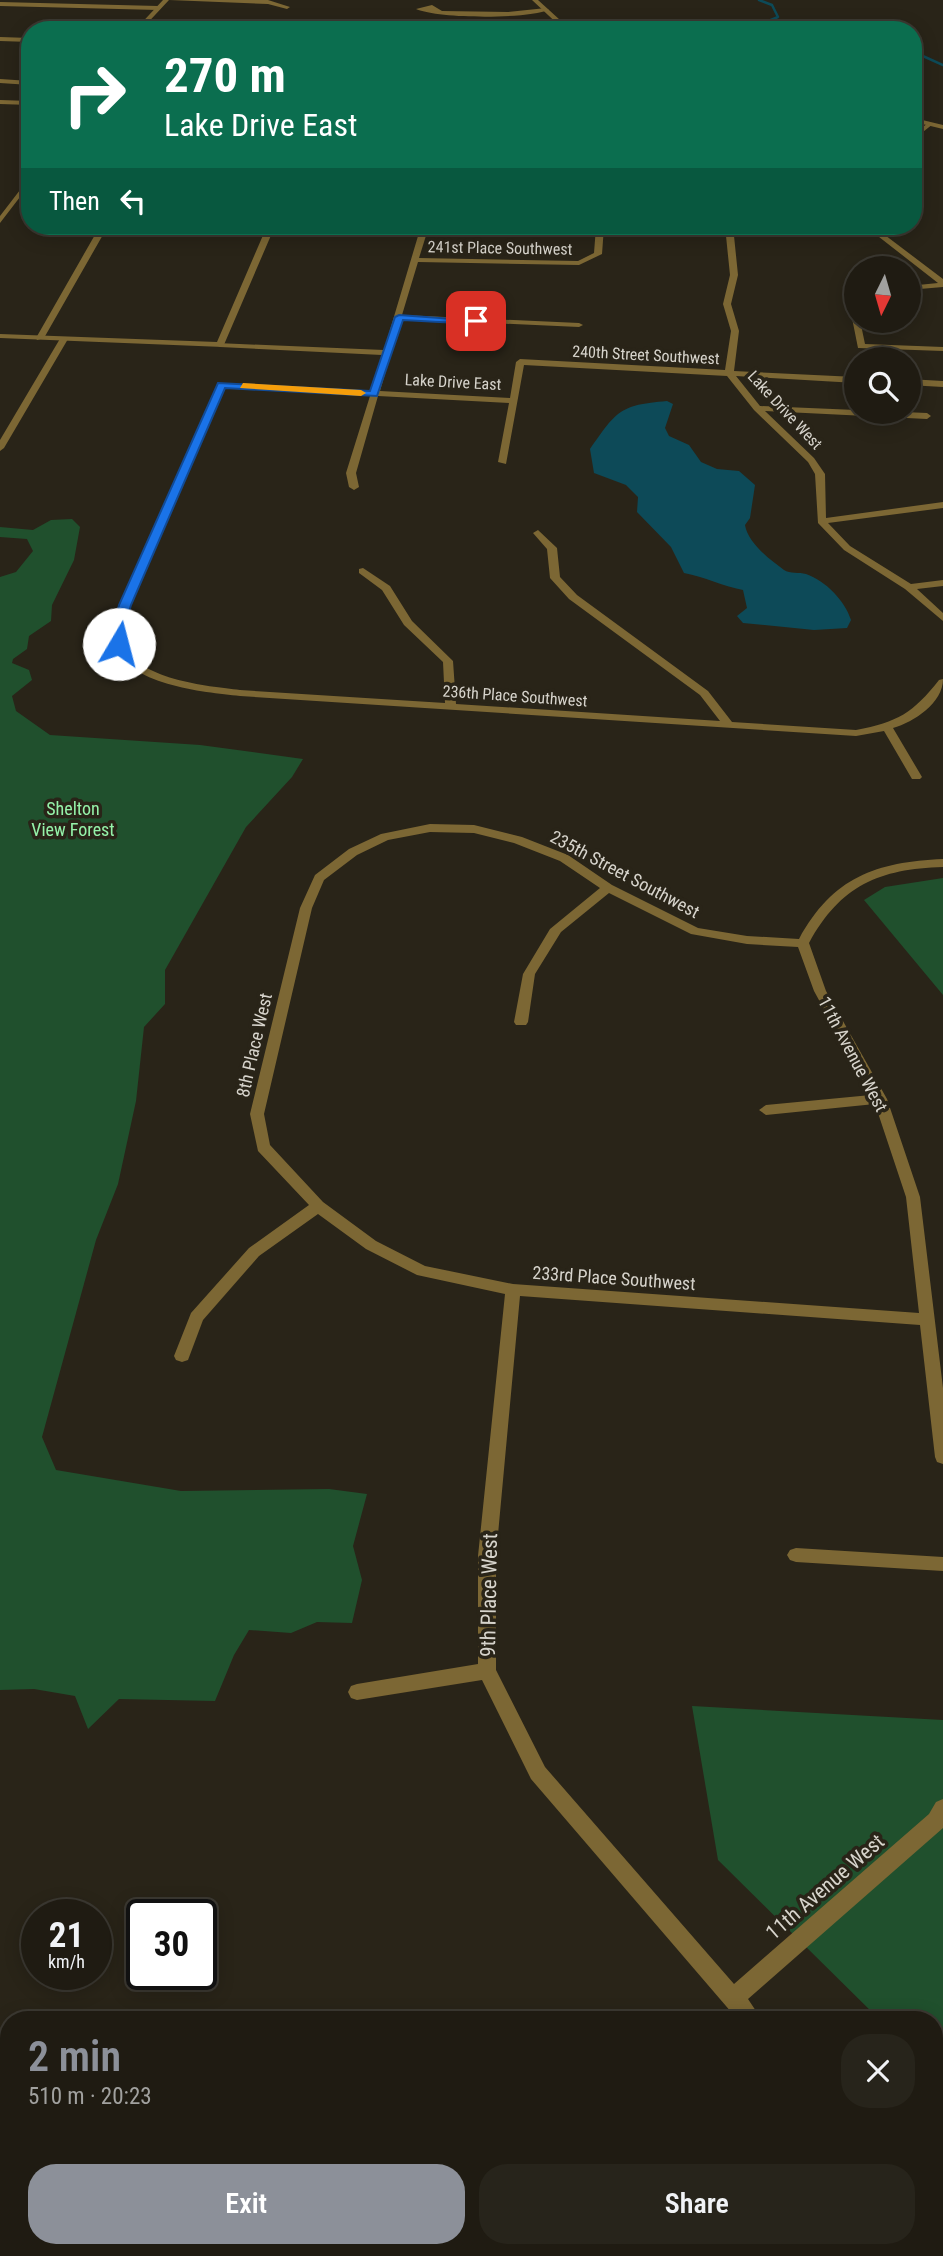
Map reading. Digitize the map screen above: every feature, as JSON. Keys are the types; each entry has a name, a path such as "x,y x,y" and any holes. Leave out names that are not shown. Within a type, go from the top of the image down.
{"street":[{"path":"146,21 166,0"},
{"path":"172,0 268,2 287,7"},
{"path":"535,0 559,21"},
{"path":"0,4 158,8"},
{"path":"436,12 489,14 547,10"},
{"path":"0,39 21,40"},
{"path":"0,81 21,82"},
{"path":"0,102 21,103"},
{"path":"922,122 943,127"},
{"path":"922,130 930,124"},
{"path":"0,221 21,192"},
{"path":"40,338 99,235"},
{"path":"220,345 267,235"},
{"path":"354,487 351,472 422,235"},
{"name":"241st Place Southwest","path":"414,260 579,263 598,254 599,235"},
{"path":"729,373 735,331 727,304 734,275 730,235"},
{"path":"881,235 943,284"},
{"path":"921,287 943,284"},
{"path":"399,317 579,325"},
{"path":"859,333 861,345 943,349"},
{"path":"0,337 387,353"},
{"path":"0,448 64,339"},
{"name":"240th Street Southwest","path":"514,401 520,362 844,379"},
{"name":"Lake Drive West","path":"729,373 757,408 811,460 820,474 821,521"},
{"path":"921,383 943,384"},
{"name":"Lake Drive East","path":"144,670 127,658 119,644 118,629 125,605 222,385 514,401"},
{"path":"503,462 514,401"},
{"path":"757,408 927,416"},
{"path":"821,521 943,505"},
{"path":"821,521 847,548 909,587 943,618"},
{"path":"538,533 552,548 555,578 573,597 704,693 730,726"},
{"path":"363,571 386,588 408,623 448,662 451,708"},
{"path":"909,587 943,583"},
{"name":"236th Place Southwest","path":"144,670 198,687 240,694 856,733 887,727"},
{"path":"916,777 887,727 906,721 923,709 943,682"},
{"name":"235th Street Southwest","path":"353,852 385,837 430,828 474,829 518,840 564,858 608,888 695,931 747,940 803,943"},
{"name":"8th Place West","path":"318,1206 263,1147 257,1114 306,908 319,878 353,852"},
{"path":"803,943 815,917 837,893 855,881 914,863 943,863"},
{"path":"521,1022 529,974 556,929 608,888"},
{"name":"11th Avenue West","path":"803,943 820,991 880,1099 913,1197 943,1457"},
{"path":"766,1110 880,1099"},
{"path":"182,1356 196,1317 254,1252 318,1206"},
{"name":"233rd Place Southwest","path":"318,1206 372,1245 422,1271 513,1290 927,1320"},
{"name":"9th Place West","path":"513,1290 487,1556 487,1671 538,1773 745,2011"},
{"path":"796,1555 943,1564"},
{"path":"357,1692 487,1671"},
{"name":"11th Avenue West","path":"734,1998 936,1821 943,1808"}],"green space":[{"name":"Shelton View Forest","path":"72,519 80,527 74,560 52,605 51,621 29,636 27,649 13,659 12,663 29,670 32,680 12,696 16,711 50,735 200,745 303,759 292,777 246,827 165,970 165,1004 144,1027 136,1101 118,1184 96,1240 42,1437 56,1470 181,1491 329,1489 367,1494 353,1546 362,1580 352,1623 317,1622 291,1633 249,1630 234,1655 215,1701 119,1699 88,1729 75,1696 34,1689 0,1690 0,577 16,572 33,551 27,539 0,537 0,527 33,530 51,520"},
{"path":"943,878 943,995 864,900 885,887"},
{"path":"692,1706 943,1720 943,2011 871,2011 718,1860"}],"water":[{"path":"667,401 673,404 665,428 669,436 689,445 701,462 717,469 739,471 755,485 750,518 745,525 755,545 784,570 806,574 827,587 848,613 851,620 847,628 814,630 743,623 737,616 747,608 743,590 684,573 671,547 637,512 638,497 626,485 594,473 590,449 614,418 629,408"}],"waterway":[{"path":"759,0 772,5 778,17 768,21"},
{"path":"922,56 943,65"}],"slow traffic":[{"path":"243,386 361,393"}],"route":[{"path":"119,644 118,629 125,605 222,385 374,394 399,317 476,321"}]}
